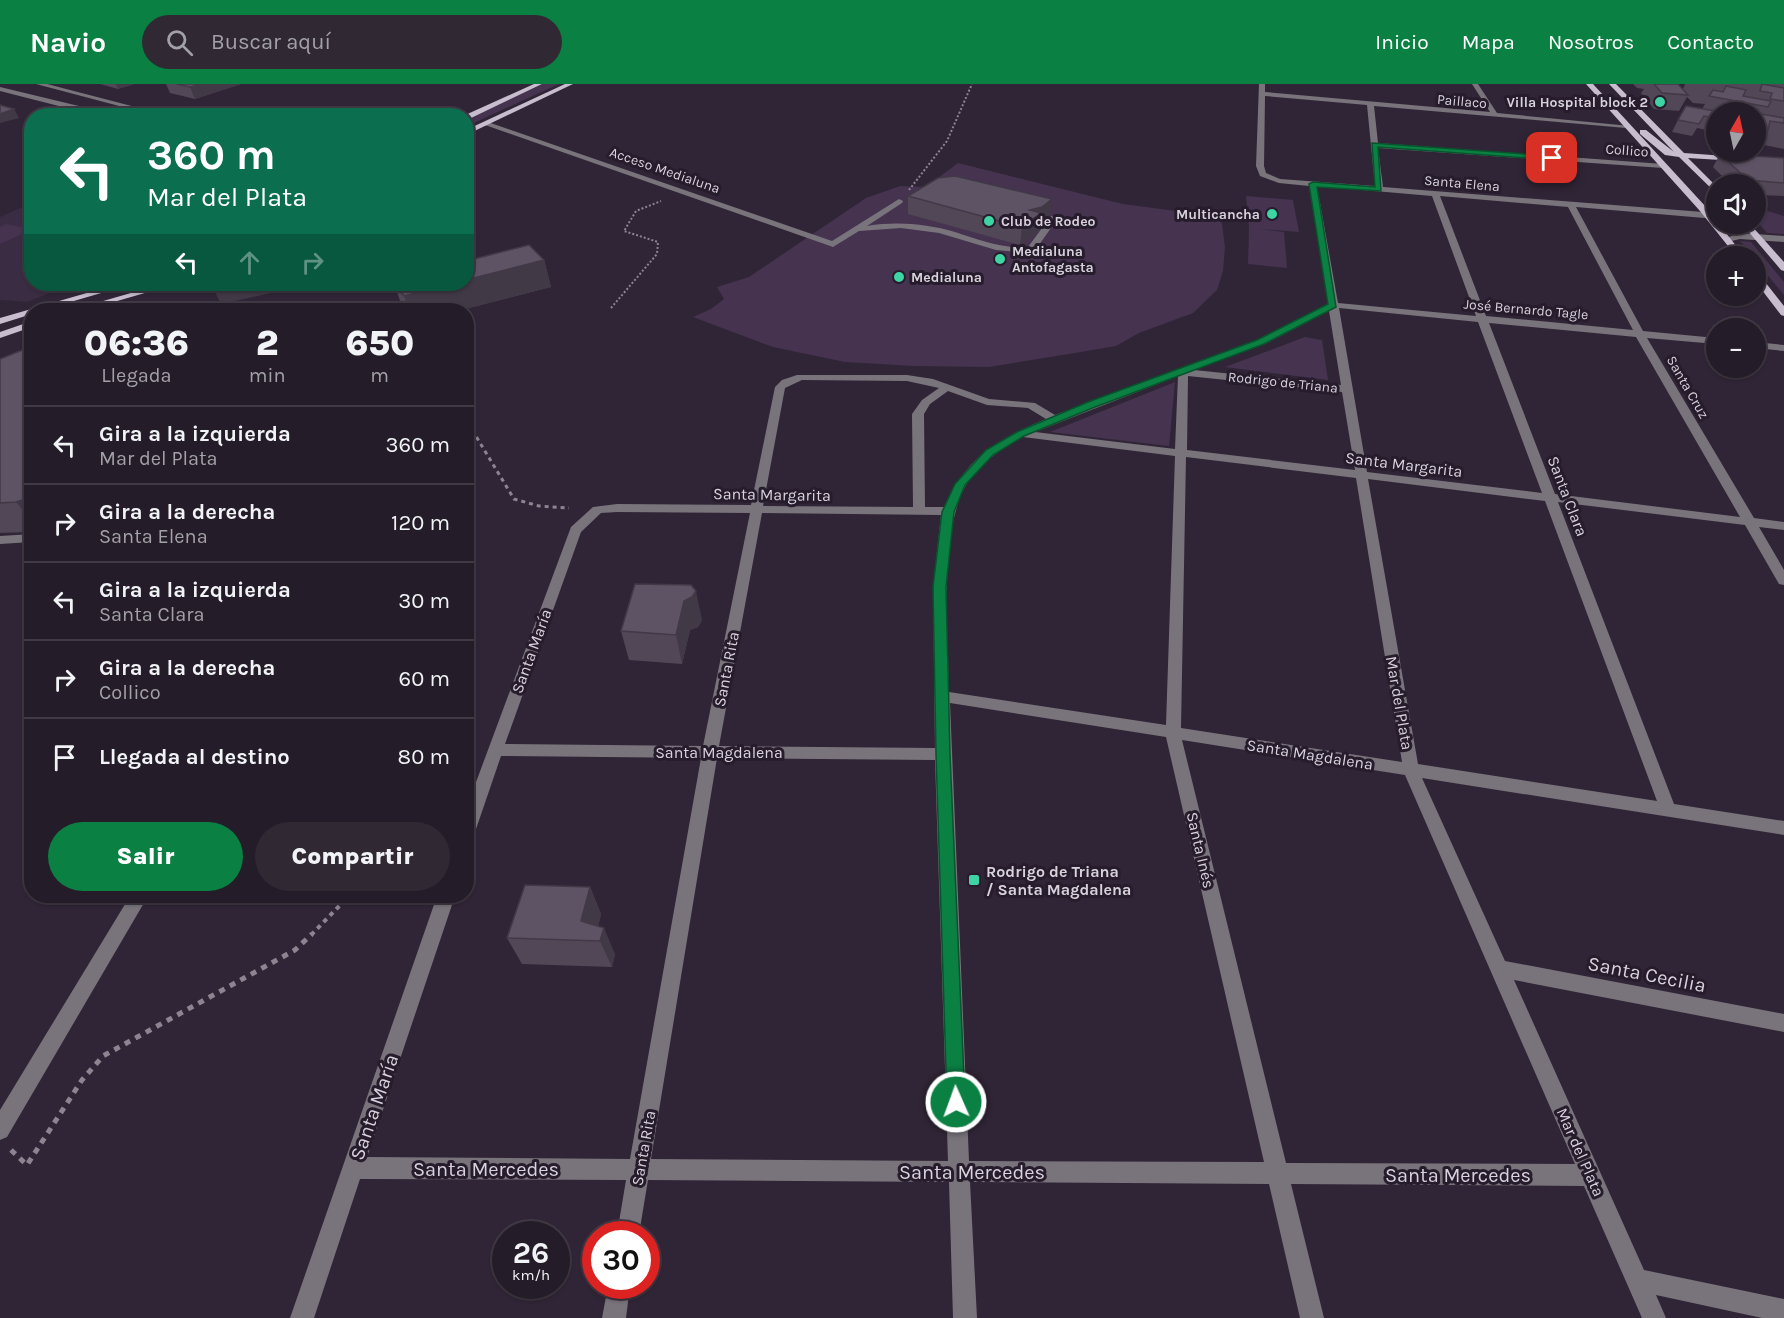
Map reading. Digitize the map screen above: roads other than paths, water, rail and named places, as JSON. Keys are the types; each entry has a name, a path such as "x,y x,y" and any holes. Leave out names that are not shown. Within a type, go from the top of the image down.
{"main road":[{"path":"474,113 539,84"},
{"path":"474,129 570,84"},
{"path":"1589,84 1663,166 1706,209"},
{"path":"1612,84 1706,180"},
{"path":"1626,126 1642,131 1668,153 1706,157"},
{"path":"1724,234 1732,246"},
{"path":"1755,234 1784,268"},
{"path":"1766,289 1784,313"},
{"path":"61,303 102,291"},
{"path":"102,303 146,291"},
{"path":"0,313 18,315"},
{"path":"0,323 24,313"},
{"path":"0,323 24,323"},
{"path":"0,335 24,326"}],"street":[{"path":"39,84 135,108"},
{"path":"1262,84 1260,166 1263,174 1280,181 1313,184"},
{"path":"1476,84 1496,116"},
{"path":"0,89 77,108"},
{"name":"Paillaco","path":"1260,94 1626,126"},
{"path":"1370,105 1378,190"},
{"name":"Acceso Medialuna","path":"488,123 833,244 856,230"},
{"name":"Collico","path":"1374,145 1663,166"},
{"name":"Santa Elena","path":"1313,184 1706,216"},
{"name":"Mar del Plata","path":"1313,184 1411,770 1654,1318"},
{"name":"Santa Clara","path":"1435,194 1668,810"},
{"path":"856,230 899,201"},
{"name":"Santa Cruz","path":"1571,206 1640,334 1784,581"},
{"path":"856,230 882,225 912,226 940,231 1017,252 1030,250 1054,218"},
{"path":"1727,239 1740,236 1784,239"},
{"name":"José Bernardo Tagle","path":"1333,305 1706,340"},
{"name":"Rodrigo de Triana","path":"965,1318 943,754 940,587 948,512 960,484 989,453 1020,434 1261,342 1333,305"},
{"path":"18,315 24,315"},
{"path":"1766,346 1784,348"},
{"name":"Rodrigo de Triana","path":"1183,372 1347,389"},
{"name":"Santa Inés","path":"1183,372 1173,733 1312,1318"},
{"name":"Santa Rita","path":"630,1221 710,752 780,387 786,381 801,377 907,378 948,386 987,402 1031,405 1055,420"},
{"path":"919,511 918,414 926,402 948,386"},
{"name":"Santa Margarita","path":"1020,434 1784,526"},
{"name":"Santa Margarita","path":"597,510 617,508 948,512"},
{"name":"Santa María","path":"474,812 575,530 597,510"},
{"path":"0,540 24,538"},
{"name":"Santa Magdalena","path":"942,696 1784,828"},
{"name":"Santa Magdalena","path":"495,750 943,754"},
{"path":"3,1138 135,903"},
{"name":"Santa María","path":"302,1318 444,903"},
{"name":"Santa Cecilia","path":"1501,969 1784,1023"},
{"name":"Santa Mercedes","path":"353,1168 1591,1175"},
{"path":"1638,1280 1784,1311"},
{"path":"614,1318 617,1299"}],"place":[{"name":"Villa Hospital block 2","path":"1660,102"},
{"name":"Multicancha","path":"1272,214"},
{"name":"Club de Rodeo","path":"989,221"},
{"name":"Medialuna Antofagasta","path":"1000,259"},
{"name":"Medialuna","path":"899,277"},
{"name":"Rodrigo de Triana / Santa Magdalena","path":"974,880"}]}
